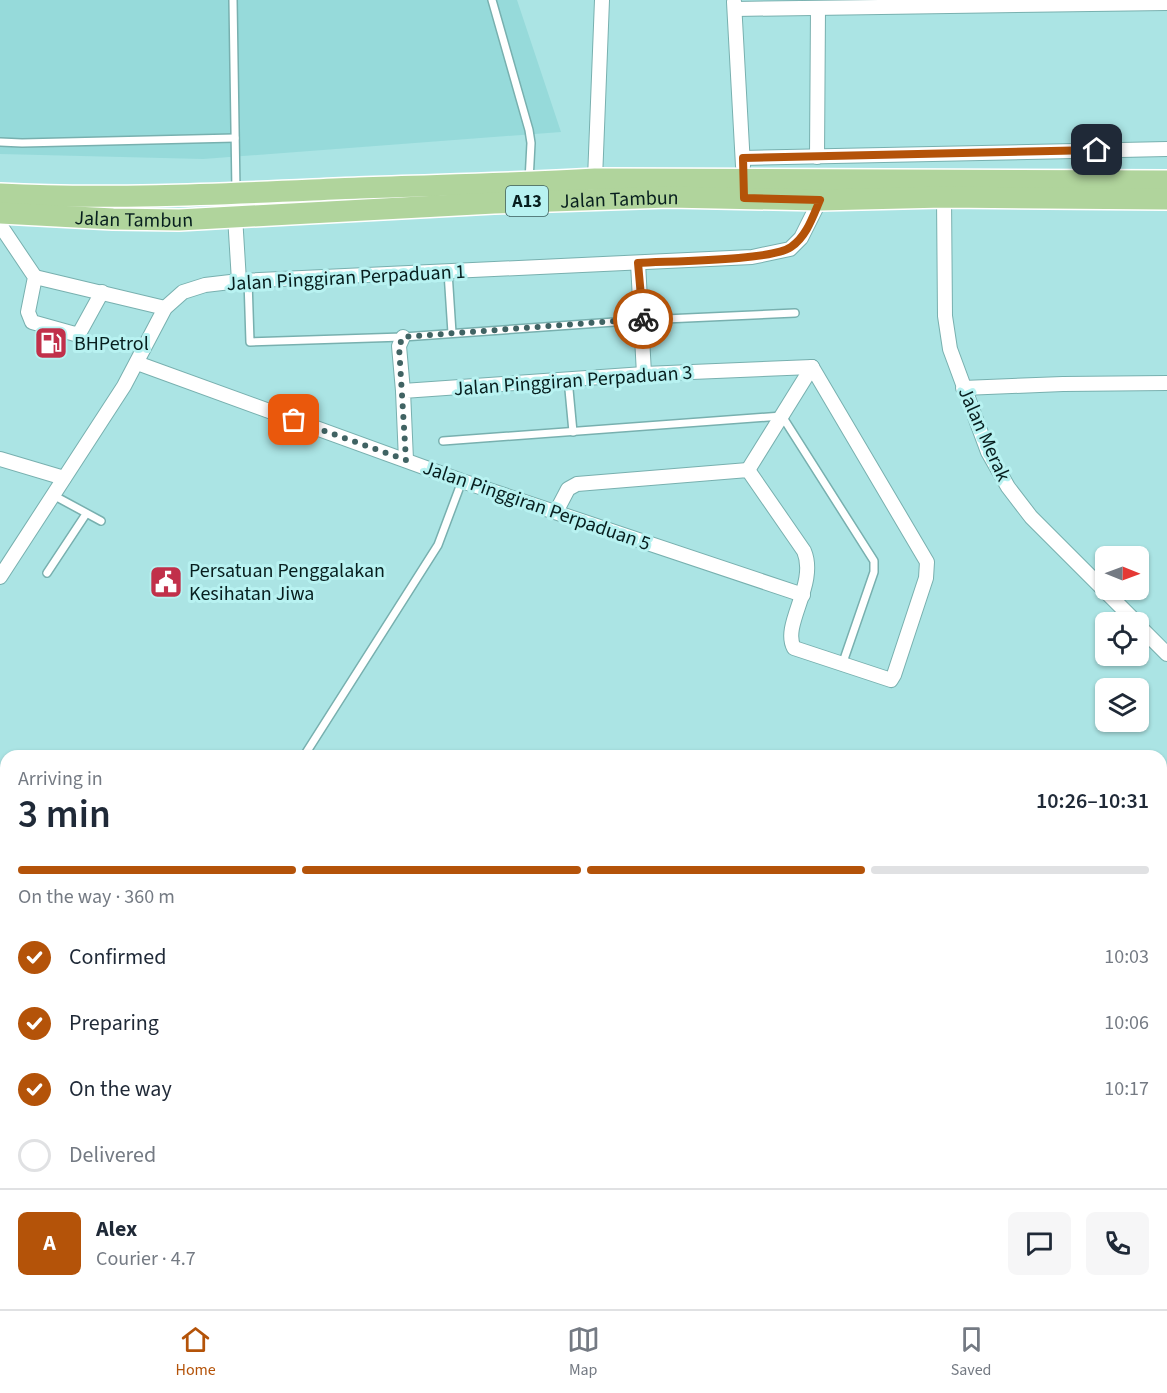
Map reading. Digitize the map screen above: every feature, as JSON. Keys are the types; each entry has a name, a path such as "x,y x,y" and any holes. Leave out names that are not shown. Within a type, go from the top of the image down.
{"main road":[{"name":"Jalan Tambun","path":"0,213 179,220 631,198 743,178 820,200 944,197 1167,199"},
{"name":"Jalan Tambun","path":"0,194 97,196 236,194 595,179 1167,181"},
{"path":"529,183 534,194 542,197 631,198"},
{"path":"480,204 518,194 524,191 529,183"},
{"path":"236,194 254,205 269,207 390,208"},
{"path":"97,196 221,200 231,204 235,216"}],"street":[{"path":"595,179 602,0"},
{"path":"1167,3 818,8 735,4 743,178 817,157 1167,149"},
{"path":"817,157 818,8"},
{"name":"Jalan Merak","path":"944,197 945,316 950,349 988,452 1008,488 1030,517 1125,612"},
{"name":"Jalan Pinggiran Perpaduan 1","path":"0,577 137,363 165,308 183,292 205,285 244,281 752,257 790,249 801,238 820,200"},
{"path":"235,216 244,281"},
{"path":"0,225 35,277 28,312 32,322 71,335 80,332 102,292"},
{"path":"638,263 643,320 644,374"},
{"path":"35,277 165,308"},
{"path":"403,337 399,346 406,460"},
{"name":"Jalan Pinggiran Perpaduan 5","path":"137,363 462,481 803,595"},
{"path":"812,367 927,562 926,578 892,678 888,680 794,648 790,641 790,633 803,595 808,568 804,551 748,470 812,367"},
{"name":"Jalan Pinggiran Perpaduan 3","path":"403,391 644,374 812,367"},
{"path":"963,388 1167,383"},
{"path":"0,459 64,478"},
{"path":"556,512 568,489 577,484 748,470"},
{"name":"Jalan Merak","path":"1149,636 1167,654"}],"lane":[{"path":"233,0 236,194"},
{"path":"492,0 530,130 529,183"},
{"path":"0,142 235,138"},
{"path":"448,273 452,333"},
{"path":"244,281 250,342 403,337 643,320 795,314"},
{"path":"568,380 573,432"},
{"path":"443,441 782,416 874,561 874,572 842,664"},
{"path":"308,750 438,545 462,481"},
{"path":"53,495 101,521"},
{"path":"47,573 86,514"}],"shaded area":[{"path":"0,0 517,0 561,132 203,159 0,154"}],"way so far":[{"path":"294,420 406,460 399,346 403,337 643,319"}],"place":[{"name":"BHPetrol","path":"51,343"},
{"name":"Persatuan Penggalakan Kesihatan Jiwa","path":"166,582"}],"route":[{"path":"643,319 638,263 752,257 790,249 801,238 820,200 744,198 743,158 1097,150"}]}
